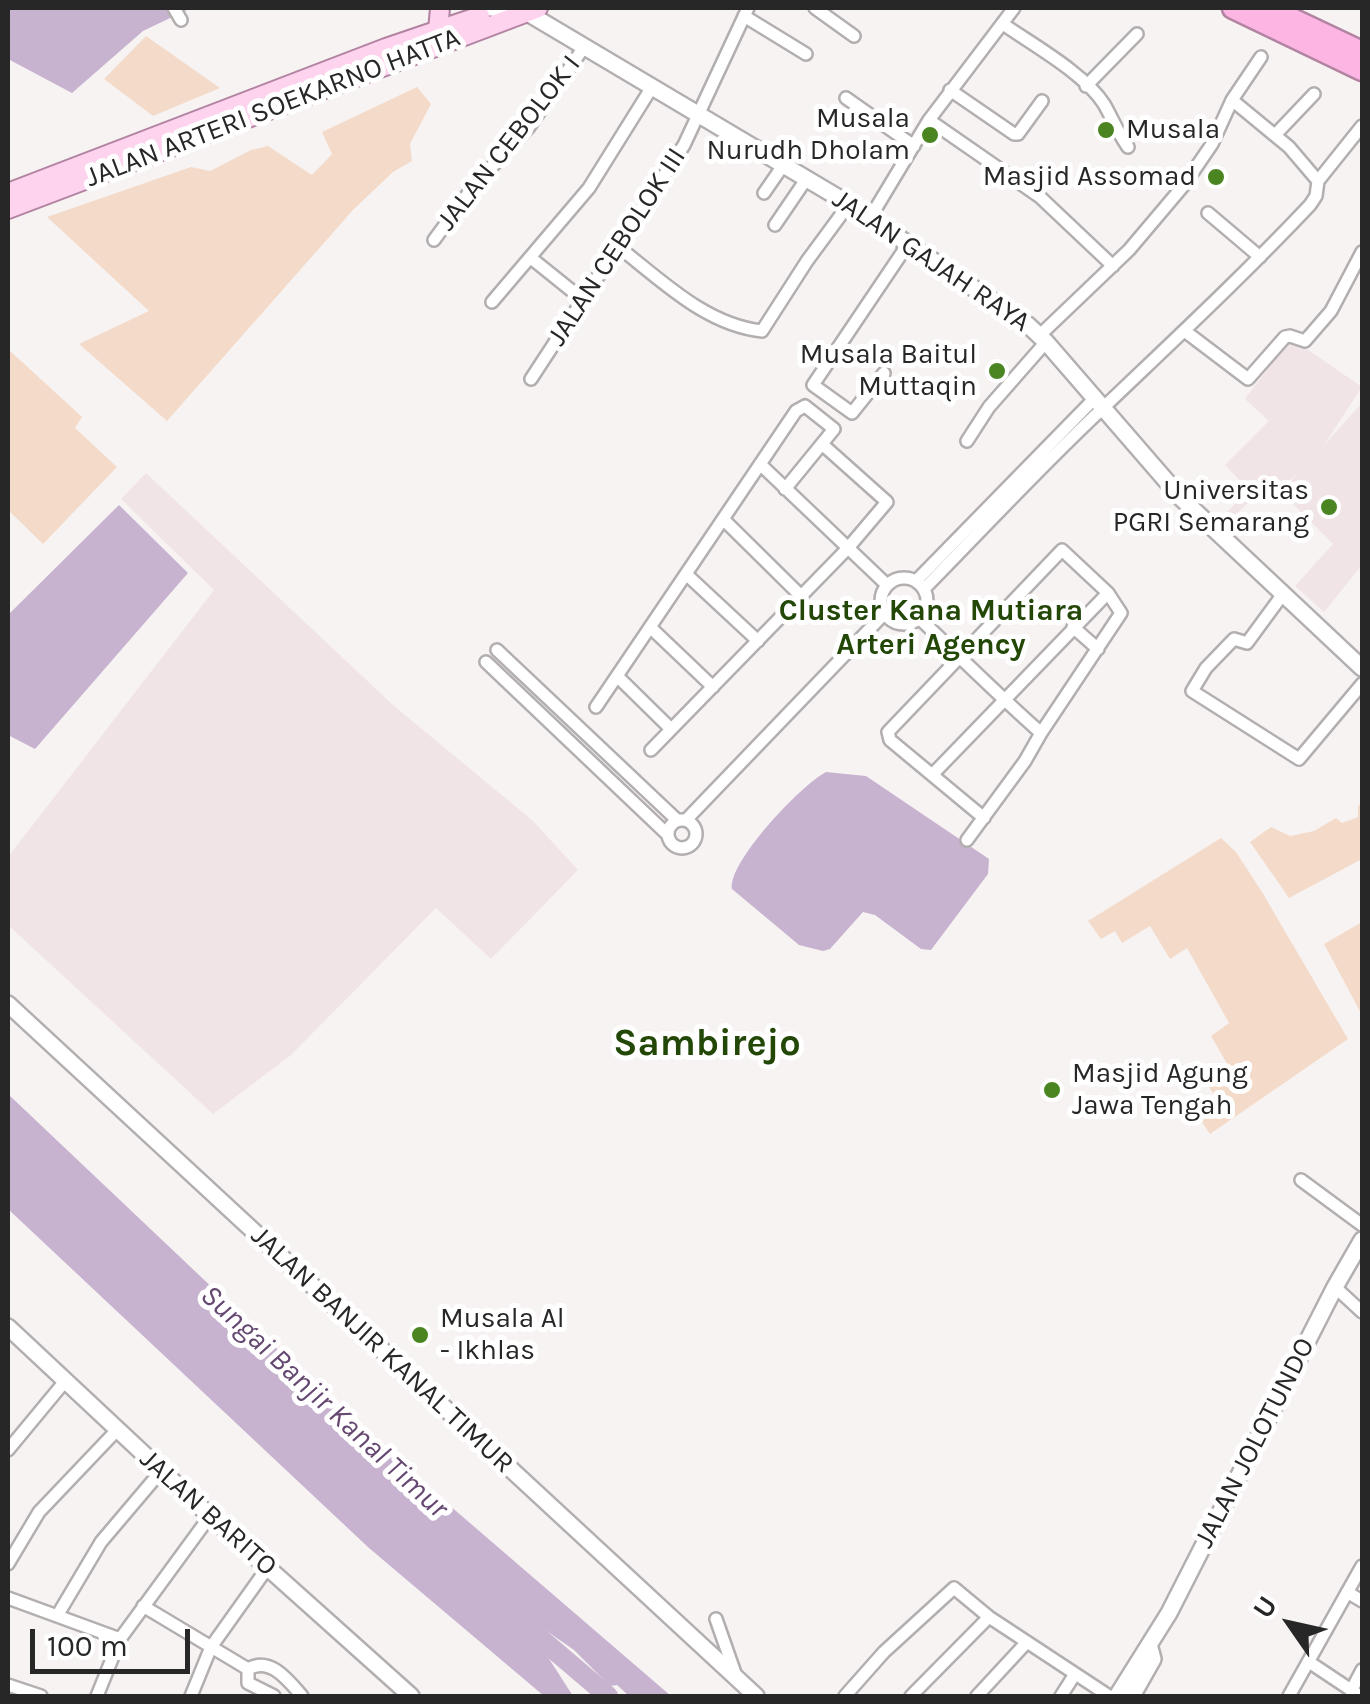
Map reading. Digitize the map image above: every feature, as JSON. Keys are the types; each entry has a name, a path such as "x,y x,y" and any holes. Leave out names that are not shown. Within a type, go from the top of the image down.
{"highway":[{"path":"1233,8 1362,70"},
{"path":"1269,8 1362,52"}],"main road":[{"path":"438,30 440,8"},
{"path":"498,8 532,10"},
{"name":"JALAN ARTERI SOEKARNO HATTA","path":"8,193 498,8"},
{"name":"JALAN ARTERI SOEKARNO HATTA","path":"8,210 532,10"},
{"name":"JALAN GAJAH RAYA","path":"532,10 584,48 849,204 1044,338 1187,505 1362,668"},
{"name":"JALAN BANJIR KANAL TIMUR","path":"8,1004 756,1696"},
{"name":"JALAN JOLOTUNDO","path":"1117,1696 1141,1654 1150,1648 1362,1240"},
{"name":"JALAN BARITO","path":"10,1333 411,1696"},
{"name":"JALAN JOLOTUNDO","path":"1132,1696 1153,1658 1150,1648"}],"street":[{"path":"174,8 181,20"},
{"path":"815,8 854,36"},
{"path":"870,218 929,120 1014,8"},
{"path":"746,12 806,54"},
{"name":"JALAN CEBOLOK III","path":"531,379 684,145 746,12"},
{"path":"1002,24 1086,86 1104,104 1128,147"},
{"path":"1086,86 1137,34"},
{"name":"JALAN CEBOLOK I","path":"434,240 473,188 529,127 584,48"},
{"path":"967,440 1044,338 1184,186 1261,57"},
{"path":"492,302 589,188 652,87"},
{"path":"950,90 1014,134 1042,101"},
{"path":"1275,135 1314,94"},
{"path":"846,98 914,146"},
{"path":"1232,100 1275,135 1318,180"},
{"path":"929,120 1040,197 1113,266"},
{"path":"920,585 1048,444 1186,332 1260,258 1310,205 1318,180 1362,126"},
{"path":"764,193 784,164"},
{"path":"775,225 807,178"},
{"path":"616,246 690,304 762,331 807,260 849,204"},
{"path":"1208,213 1260,258"},
{"path":"884,373 852,413 813,385 908,244"},
{"path":"1186,332 1248,379 1287,336 1305,342 1331,311 1362,252"},
{"path":"531,258 582,300"},
{"path":"920,585 1059,453 1099,403"},
{"path":"596,707 801,406 834,429 786,488"},
{"path":"651,750 848,548 886,499 822,444"},
{"path":"1048,444 1059,453"},
{"path":"760,464 887,585"},
{"path":"724,520 801,596"},
{"path":"967,840 984,818 1122,614 1108,593 1062,550 888,736 984,818"},
{"path":"686,574 758,641"},
{"path":"901,578 920,585 927,604 919,618 901,624 884,614 881,599 887,585 901,578"},
{"path":"932,775 1108,593"},
{"path":"1283,594 1247,644 1234,639 1214,658 1192,691 1299,759 1362,684"},
{"path":"668,835 670,826 682,820 884,614"},
{"path":"919,618 1041,734"},
{"path":"650,627 713,686"},
{"path":"1073,627 1098,649"},
{"path":"486,662 668,835 674,846 691,846 696,829 497,650"},
{"path":"617,676 672,729"},
{"path":"1301,1180 1362,1225"},
{"path":"1335,1287 1362,1312"},
{"path":"8,1450 12,1436 66,1380"},
{"path":"8,1564 39,1512 118,1429"},
{"path":"57,1616 101,1542 162,1470"},
{"path":"97,1696 120,1639 210,1516"},
{"path":"1289,1696 1362,1566"},
{"path":"191,1696 211,1647 268,1567"},
{"path":"846,1696 884,1652 954,1588 989,1617 1108,1696"},
{"path":"1347,1592 1362,1601"},
{"path":"8,1598 120,1639"},
{"path":"144,1606 248,1669"},
{"path":"911,1696 989,1617"},
{"path":"716,1619 737,1680"},
{"path":"976,1696 1027,1642"},
{"path":"248,1669 262,1662 302,1696"},
{"path":"1308,1662 1356,1694 1362,1670"},
{"path":"248,1669 248,1683 274,1696"},
{"path":"1061,1696 1075,1674"},
{"path":"282,1696 291,1684"},
{"path":"8,1685 41,1696"}],"shaded area":[{"path":"146,36 220,88 153,116 104,79"},
{"path":"417,87 431,104 410,144 412,161 393,172 353,210 167,421 79,344 149,311 47,217 191,167 210,171 251,150 268,146 312,175 332,154 322,132"},
{"path":"1291,338 1362,387 1324,445 1362,403 1362,565 1324,612 1295,586 1333,544 1281,492 1300,470 1277,493 1268,484 1225,525 1219,520 1249,490 1225,465 1269,421 1245,399"},
{"path":"8,349 82,417 75,428 117,467 43,544 8,510"},
{"path":"146,473 393,705 533,821 578,870 491,959 436,908 291,1055 213,1114 8,925 8,857 214,590 121,499"},
{"path":"1362,803 1362,859 1289,898 1250,842 1271,827 1290,836 1314,831 1336,818 1342,823 1358,817 1358,806"},
{"path":"1221,838 1236,852 1262,892 1348,1039 1210,1134 1194,1110 1215,1096 1207,1084 1230,1069 1211,1036 1229,1023 1187,948 1170,959 1150,926 1122,943 1115,931 1101,939 1088,921"},
{"path":"1362,922 1362,1015 1324,944"}],"water":[{"path":"8,8 191,8 143,31 72,93 8,59"},
{"path":"119,505 188,573 35,749 8,735 8,615"},
{"path":"826,772 866,776 989,859 988,874 931,950 921,949 875,915 863,912 830,949 799,945 732,889 741,861 753,844 784,808"},
{"path":"8,1094 370,1437 671,1696 629,1696 617,1685 610,1686 574,1650 518,1611 513,1613 533,1634 573,1696 544,1696 369,1548 8,1209"}],"waterway":[{"name":"Sungai Banjir Kanal Timur","path":"507,1610 608,1696"}],"place":[{"name":"Musala","path":"1106,130"},
{"name":"Musala Nurudh Dholam","path":"930,135"},
{"name":"Masjid Assomad","path":"1216,177"},
{"name":"Musala Baitul Muttaqin","path":"997,371"},
{"name":"Universitas PGRI Semarang","path":"1329,507"},
{"name":"Masjid Agung Jawa Tengah","path":"1052,1090"},
{"name":"Musala Al - Ikhlas","path":"420,1335"}],"district":[{"name":"Cluster Kana Mutiara Arteri Agency","path":"931,628"},
{"name":"Sambirejo","path":"707,1044"}]}
